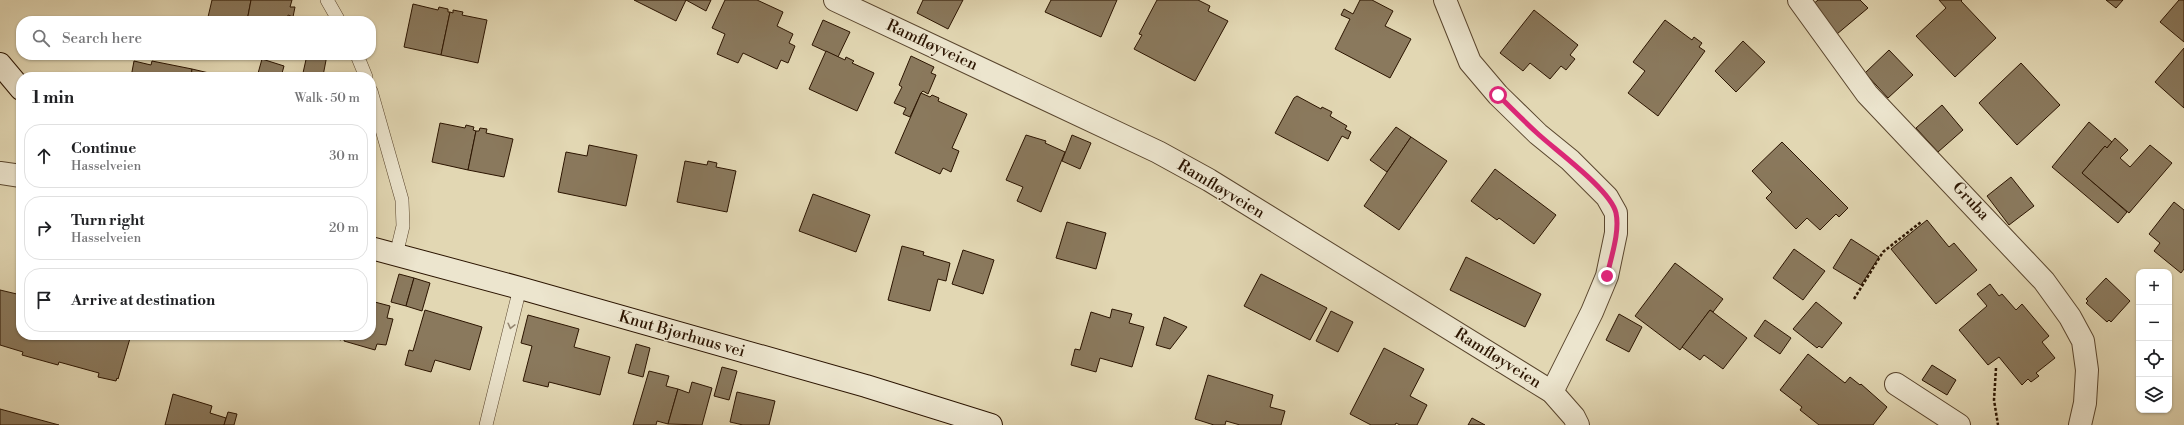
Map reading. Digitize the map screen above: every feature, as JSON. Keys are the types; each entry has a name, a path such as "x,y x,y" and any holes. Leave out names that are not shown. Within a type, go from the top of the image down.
{"street":[{"name":"Ramfløyveien","path":"835,0 1158,152 1210,180 1552,392 1574,417 1578,425"},
{"path":"1445,0 1470,62 1508,105 1538,134 1570,160 1607,196 1616,213 1616,233 1607,276 1592,312 1552,392"},
{"name":"Gruba","path":"1799,0 1867,94 2044,280 2070,317 2083,341 2087,370 2085,403 2080,425"},
{"path":"0,64 16,83"},
{"path":"0,173 16,175"},
{"name":"Knut Bjørhuus vei","path":"376,249 520,288 866,386 991,425"},
{"path":"1896,384 1959,425"}],"lane":[{"path":"327,0 336,16"},
{"path":"358,60 364,72"},
{"path":"376,109 402,200 403,226 396,255"},
{"path":"486,425 520,288"}],"path":[{"path":"1854,299 1883,252 1920,222"},
{"path":"1996,368 1994,400 1998,425"}],"building":[{"path":"212,0 251,0 248,16 208,16"},
{"path":"251,0 292,0 290,7 295,7 293,16 248,16"},
{"path":"634,0 686,0 676,21"},
{"path":"686,0 711,0 706,11"},
{"path":"725,0 757,0 783,12 777,26 793,34 789,43 795,46 788,63 781,60 777,69 743,53 738,63 717,54 725,34 712,28"},
{"path":"923,0 963,0 948,29 917,13"},
{"path":"1051,0 1117,0 1101,37 1045,12"},
{"path":"1157,0 1198,0 1210,6 1208,11 1228,21 1195,81 1134,49 1142,35 1139,34"},
{"path":"1360,0 1372,0 1393,11 1385,26 1411,39 1390,78 1335,49 1350,19 1341,15 1344,9 1353,14"},
{"path":"1818,0 1860,0 1868,8 1837,34 1812,5"},
{"path":"1939,0 1962,0 1961,1 1996,38 1955,77 1916,36 1946,8"},
{"path":"2106,0 2123,0 2116,8"},
{"path":"2179,0 2184,0 2184,42 2160,22"},
{"path":"413,4 438,10 439,7 448,9 448,12 450,12 441,55 404,47"},
{"path":"453,10 463,12 462,15 487,20 478,63 441,55 450,12 453,13"},
{"path":"1534,10 1578,45 1570,55 1575,59 1566,70 1561,66 1550,79 1530,63 1523,71 1500,53"},
{"path":"823,20 850,32 838,57 812,45"},
{"path":"1665,20 1692,40 1694,37 1702,43 1699,47 1705,51 1658,116 1628,93 1645,71 1633,62"},
{"path":"1743,41 1765,62 1736,92 1715,71"},
{"path":"2184,48 2184,108 2155,82"},
{"path":"1889,50 1913,75 1888,98 1865,73"},
{"path":"826,51 845,60 846,57 854,61 852,63 874,73 857,111 809,89"},
{"path":"911,56 934,67 931,73 936,75 928,94 923,91 921,93 910,117 903,114 906,108 894,103 902,87 899,85"},
{"path":"262,60 284,66 282,72 258,72"},
{"path":"306,60 326,60 324,72 303,72"},
{"path":"134,61 151,65 152,61 192,69 192,72 132,72"},
{"path":"2021,63 2060,105 2017,145 1979,103"},
{"path":"192,69 205,72 192,72"},
{"path":"921,93 930,97 932,95 939,98 938,101 967,114 952,148 959,151 951,172 943,168 940,174 895,153"},
{"path":"1297,96 1321,109 1322,107 1332,112 1330,116 1347,126 1345,129 1351,132 1348,139 1342,136 1328,161 1275,133 1294,98"},
{"path":"1942,105 1963,130 1938,152 1916,128"},
{"path":"2089,122 2112,142 2107,148 2105,146 2082,173 2127,212 2118,223 2052,167"},
{"path":"440,123 465,128 466,125 474,127 473,130 476,131 468,170 432,162"},
{"path":"1396,127 1411,137 1387,172 1370,160"},
{"path":"480,128 487,129 486,133 513,139 504,177 468,170 476,131 479,131"},
{"path":"1026,135 1046,141 1045,143 1065,152 1041,212 1017,201 1023,187 1006,180"},
{"path":"1072,135 1091,143 1080,169 1062,161"},
{"path":"1411,137 1447,161 1399,230 1364,206"},
{"path":"2115,138 2128,150 2120,158 2130,167 2150,145 2172,163 2129,213 2082,173 2105,146 2107,148"},
{"path":"1782,142 1848,208 1839,217 1836,214 1820,230 1807,218 1796,229 1766,198 1772,192 1752,171"},
{"path":"589,145 637,155 626,206 558,192 566,152 587,156"},
{"path":"685,161 707,165 708,161 717,163 716,167 736,171 727,212 677,202"},
{"path":"1495,169 1556,215 1534,244 1499,218 1497,220 1471,201"},
{"path":"2011,177 2034,206 2009,225 1987,196"},
{"path":"813,194 870,215 856,252 799,231"},
{"path":"2174,202 2184,210 2184,269 2181,273 2154,251 2160,243 2149,234"},
{"path":"1927,220 1949,247 1954,243 1977,270 1936,304 1891,249"},
{"path":"1067,222 1106,233 1096,269 1056,258"},
{"path":"1851,239 1879,257 1861,285 1833,268"},
{"path":"902,246 924,252 923,255 950,263 946,281 938,279 930,311 888,300"},
{"path":"1794,249 1825,271 1803,300 1773,278"},
{"path":"963,250 994,260 983,294 952,284"},
{"path":"1466,257 1541,294 1525,327 1450,290"},
{"path":"1675,263 1723,299 1713,312 1710,310 1680,350 1635,316"},
{"path":"399,274 414,278 406,306 391,302"},
{"path":"1261,274 1327,308 1310,340 1244,306"},
{"path":"414,278 430,283 422,311 406,306"},
{"path":"2106,278 2130,301 2111,322 2109,320 2107,322 2086,303 2088,301 2086,299"},
{"path":"1990,284 1999,296 2002,294 2016,310 2022,304 2049,336 2042,342 2055,358 2036,373 2039,376 2031,382 2028,379 2022,385 1999,357 1988,365 1959,330 1987,306 1977,294"},
{"path":"0,290 16,294 16,340 130,340 118,379 117,378 116,381 98,377 99,373 59,362 58,365 22,355 23,352 0,345"},
{"path":"376,302 390,306 387,318 393,319 386,345 377,344 375,350 344,341 376,340"},
{"path":"1816,302 1842,323 1822,348 1819,346 1817,348 1793,329"},
{"path":"1112,309 1132,314 1129,323 1144,327 1132,367 1100,358 1096,372 1071,365 1075,349 1080,350 1091,312 1110,318"},
{"path":"425,310 482,327 470,370 435,360 431,372 405,365 409,350 413,351"},
{"path":"1710,310 1747,338 1723,369 1704,355 1700,360 1682,347"},
{"path":"1331,311 1353,322 1338,352 1316,341"},
{"path":"1619,314 1642,327 1629,352 1606,340"},
{"path":"528,315 579,329 574,347 610,357 600,395 549,382 548,387 523,381 532,346 521,343"},
{"path":"1164,317 1187,327 1170,349 1156,345"},
{"path":"1765,320 1791,338 1780,354 1754,336"},
{"path":"636,344 650,348 643,377 628,373"},
{"path":"1384,348 1424,369 1410,396 1427,405 1417,425 1400,425 1396,423 1395,425 1371,425 1350,414"},
{"path":"1808,354 1845,383 1850,377 1860,385 1861,384 1887,407 1873,425 1819,425 1800,410 1802,407 1780,390"},
{"path":"1932,365 1956,380 1947,395 1922,380"},
{"path":"722,367 737,371 729,400 714,396"},
{"path":"649,371 669,376 666,386 678,389 668,424 657,421 656,425 633,425"},
{"path":"1208,375 1273,395 1270,407 1285,411 1281,425 1240,425 1226,421 1225,425 1214,425 1195,419"},
{"path":"692,382 712,388 702,425 668,424 678,389 689,393"},
{"path":"737,392 775,401 769,425 743,425 730,422"},
{"path":"173,394 212,406 210,413 226,418 224,425 165,425"},
{"path":"0,409 59,425 0,425"},
{"path":"228,412 237,414 234,425 224,425"},
{"path":"1472,418 1485,425 1468,425"}],"route":[{"path":"1498,95 1538,134 1570,160 1607,196 1614,207 1616,213 1616,233 1607,276"}]}
